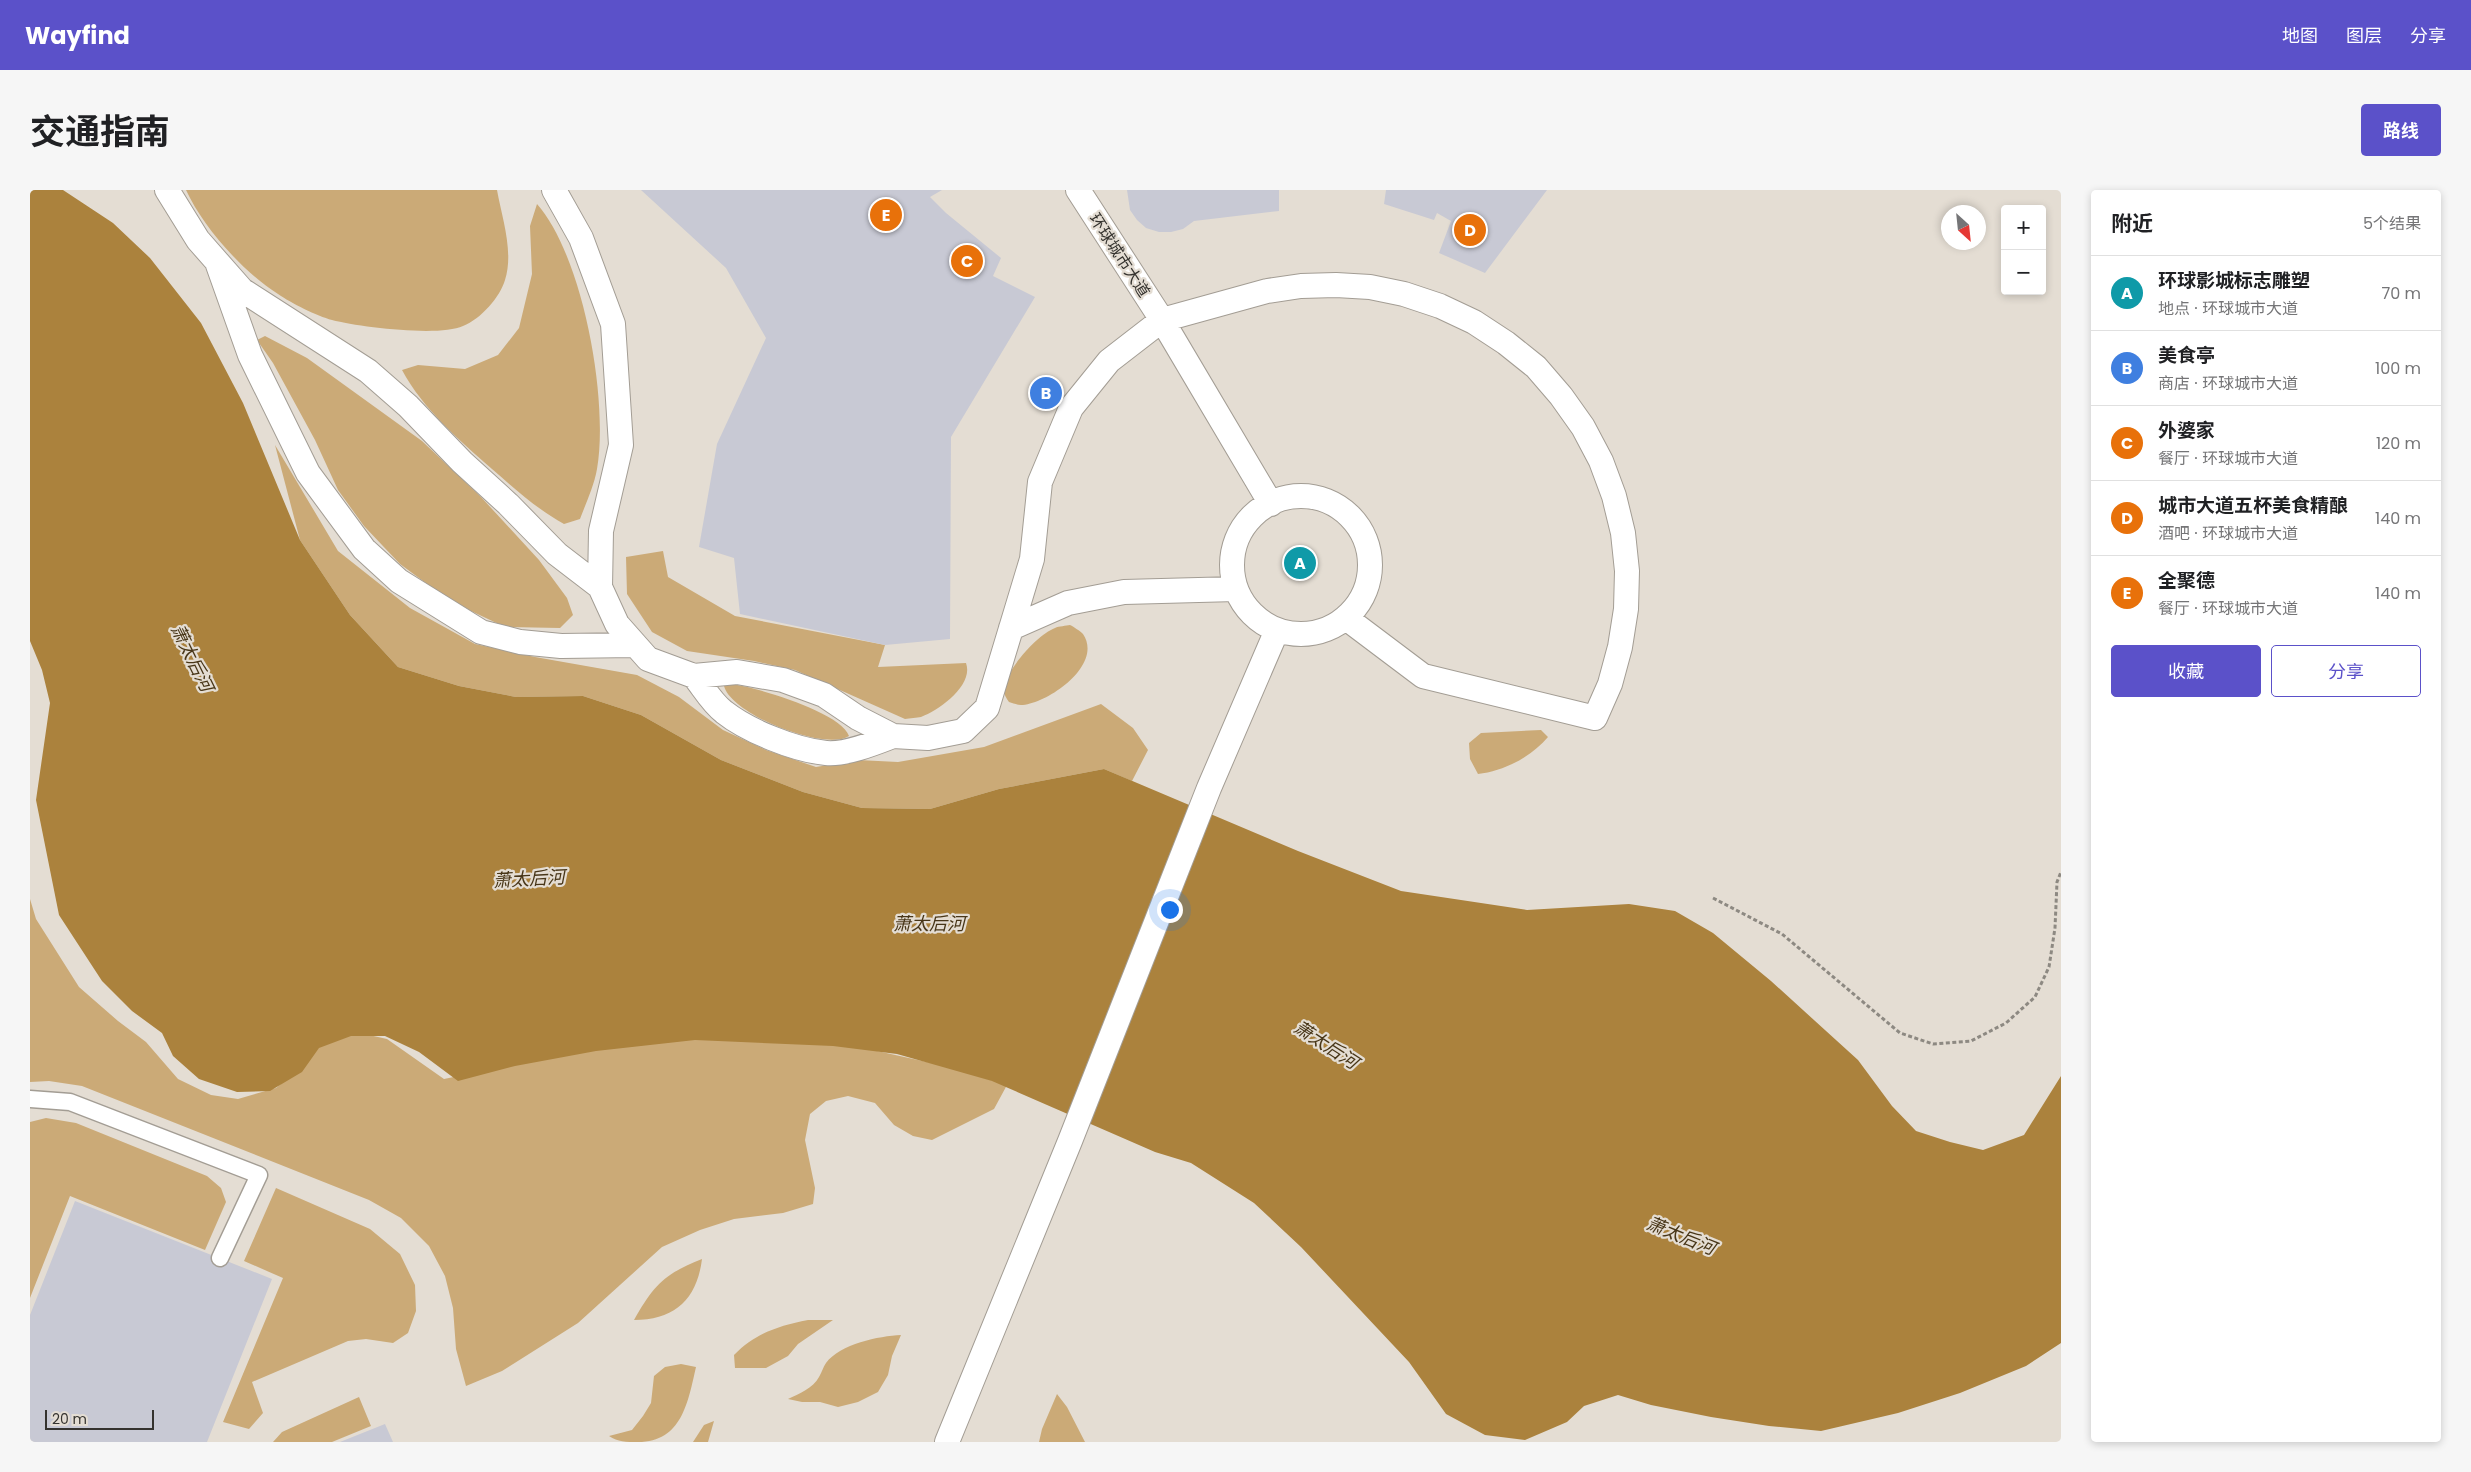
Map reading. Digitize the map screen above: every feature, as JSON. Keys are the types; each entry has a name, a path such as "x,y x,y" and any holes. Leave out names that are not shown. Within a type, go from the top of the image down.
{"street":[{"path":"167,190 198,240 218,265 242,290 368,371 408,406 462,462 508,504 557,554 600,587"},
{"path":"554,190 581,238 613,324 621,444 601,531 600,587 617,624 648,659 694,676 737,672 783,680 824,695 858,718 893,736"},
{"name":"环球城市大道","path":"1078,190 1162,320 1271,504"},
{"path":"218,265 250,355 308,473 364,549 399,580 481,632 520,642 561,646 634,645"},
{"path":"694,676 723,711 760,733 790,744 827,753 863,747 893,736 928,738 963,731 987,708 1032,559 1040,482 1071,408 1109,361 1162,320 1267,291 1301,286 1336,285 1370,287 1404,294 1440,306 1474,322 1506,343 1536,367 1561,396 1583,427 1601,460 1614,496 1623,533 1627,571 1626,609 1620,647 1610,684 1595,718 1423,676 1346,618"},
{"path":"1306,497 1328,502 1348,514 1362,532 1370,555 1369,578 1361,600 1346,618 1327,630 1305,634 1278,630 1263,623 1246,608 1236,590 1232,567 1235,545 1244,525 1261,509 1271,504 1282,499 1306,497"},
{"path":"1011,628 1068,603 1124,592 1236,590"},
{"path":"947,1442 1070,1141 1209,788 1278,630"}],"lane":[{"path":"30,1099 70,1102 259,1175 220,1258"}],"path":[{"path":"1713,898 1782,934 1900,1033 1933,1044 1971,1041 2006,1023 2035,997 2049,966 2055,928 2057,882 2061,872"}],"shaded area":[{"path":"186,190 497,190 508,247 505,280 499,293 483,313 470,323 452,329 436,331 399,330 332,320 290,301 251,274 213,233 193,204"},
{"path":"537,204 553,227 567,258 579,293 589,330 599,406 600,440 594,482 580,519 564,524 526,498 455,435 420,398 402,370 418,365 465,369 498,355 519,328 532,274 530,226"},
{"path":"265,336 307,358 422,441 481,497 539,560 567,598 573,615 560,628 505,627 471,611 434,589 400,564 364,526 338,490 315,440 273,363 257,340"},
{"path":"275,445 338,551 410,608 475,644 637,675 679,697 723,730 766,750 816,767 858,760 898,762 984,747 1101,704 1133,728 1148,750 1132,781 1104,769 999,789 930,809 862,808 803,792 721,760 641,715 583,696 516,697 459,686 398,667 350,615 300,540"},
{"path":"663,551 668,577 735,616 885,645 878,667 966,663 965,680 954,696 937,709 921,717 905,719 795,670 754,661 687,651 652,632 627,594 626,557"},
{"path":"1070,625 1083,634 1087,646 1086,658 1079,670 1070,681 1045,698 1021,705 1009,702 1004,694 1006,680 1024,654 1048,632 1057,627"},
{"path":"731,684 777,695 815,710 843,727 849,736 837,740 820,739 780,728 743,708 730,697 724,686"},
{"path":"1541,730 1548,737 1534,751 1498,770 1478,774 1470,759 1469,743 1481,733"},
{"path":"30,899 36,919 79,987 118,1021 146,1042 178,1079 211,1095 238,1099 276,1088 303,1066 325,1040 351,1031 387,1039 444,1079 656,1036 850,1045 945,1066 1007,1085 994,1109 932,1140 913,1136 894,1125 875,1103 848,1096 826,1101 810,1114 805,1140 815,1188 813,1204 783,1213 734,1219 700,1230 662,1247 578,1323 502,1371 466,1386 456,1349 453,1308 445,1276 429,1246 401,1218 369,1200 82,1086 49,1081 30,1082"},
{"path":"46,1118 76,1123 207,1176 221,1188 226,1202 205,1250 70,1196 30,1298 30,1122"},
{"path":"276,1188 370,1229 400,1254 415,1285 416,1311 408,1333 393,1343 366,1339 348,1341 252,1382 263,1413 249,1429 223,1422 283,1278 244,1261"},
{"path":"702,1259 695,1285 682,1304 661,1316 634,1320 654,1289 661,1282 678,1270"},
{"path":"808,1320 833,1320 798,1344 788,1356 766,1368 735,1368 734,1355 751,1341 777,1328"},
{"path":"901,1335 892,1356 888,1375 878,1392 858,1402 838,1407 820,1402 802,1402 788,1399 813,1384 832,1356 861,1342"},
{"path":"681,1364 696,1367 686,1406 674,1427 664,1435 653,1440 626,1442 609,1436 632,1430 651,1403 654,1376 665,1367"},
{"path":"1057,1394 1067,1407 1085,1442 1039,1442 1042,1429"},
{"path":"359,1397 371,1426 332,1442 273,1442 282,1432"},
{"path":"714,1421 708,1442 693,1442 704,1425"}],"water":[{"name":"萧太后河","path":"30,190 63,190 113,223 150,258 201,323 243,403 300,540 350,615 398,667 459,686 516,697 583,696 641,715 721,760 803,792 862,808 930,809 999,789 1104,769 1298,851 1401,891 1527,910 1629,904 1675,911 1713,933 1771,981 1858,1060 1892,1106 1916,1131 1983,1150 2024,1135 2061,1076 2061,1343 2026,1366 1960,1393 1898,1413 1821,1431 1769,1426 1711,1417 1651,1405 1618,1395 1584,1406 1567,1422 1525,1440 1485,1435 1446,1414 1409,1362 1301,1247 1254,1203 1191,1163 1155,1152 992,1081 897,1054 833,1046 695,1040 596,1051 515,1066 458,1081 419,1052 385,1036 351,1036 319,1048 302,1072 270,1091 237,1092 199,1079 173,1056 162,1033 132,1011 102,981 59,915 36,800 50,703 42,670 30,641"}],"building":[{"path":"641,190 942,190 930,197 946,213 1001,258 993,276 1035,297 951,437 950,639 885,645 740,614 734,558 699,547 717,444 766,338 726,268"},
{"path":"1127,190 1279,190 1279,211 1194,221 1183,229 1159,232 1146,228 1137,220 1130,210"},
{"path":"1386,190 1547,190 1485,273 1439,253 1451,221 1437,213 1434,220 1384,204"},
{"path":"75,1201 272,1279 207,1442 30,1442 30,1315"},
{"path":"385,1424 393,1442 340,1442"}],"place":[{"name":"全聚德","path":"886,215"},
{"name":"城市大道五杯美食精酿","path":"1470,230"},
{"name":"外婆家","path":"967,261"},
{"name":"美食亭","path":"1046,393"},
{"name":"环球影城标志雕塑","path":"1300,563"}]}
